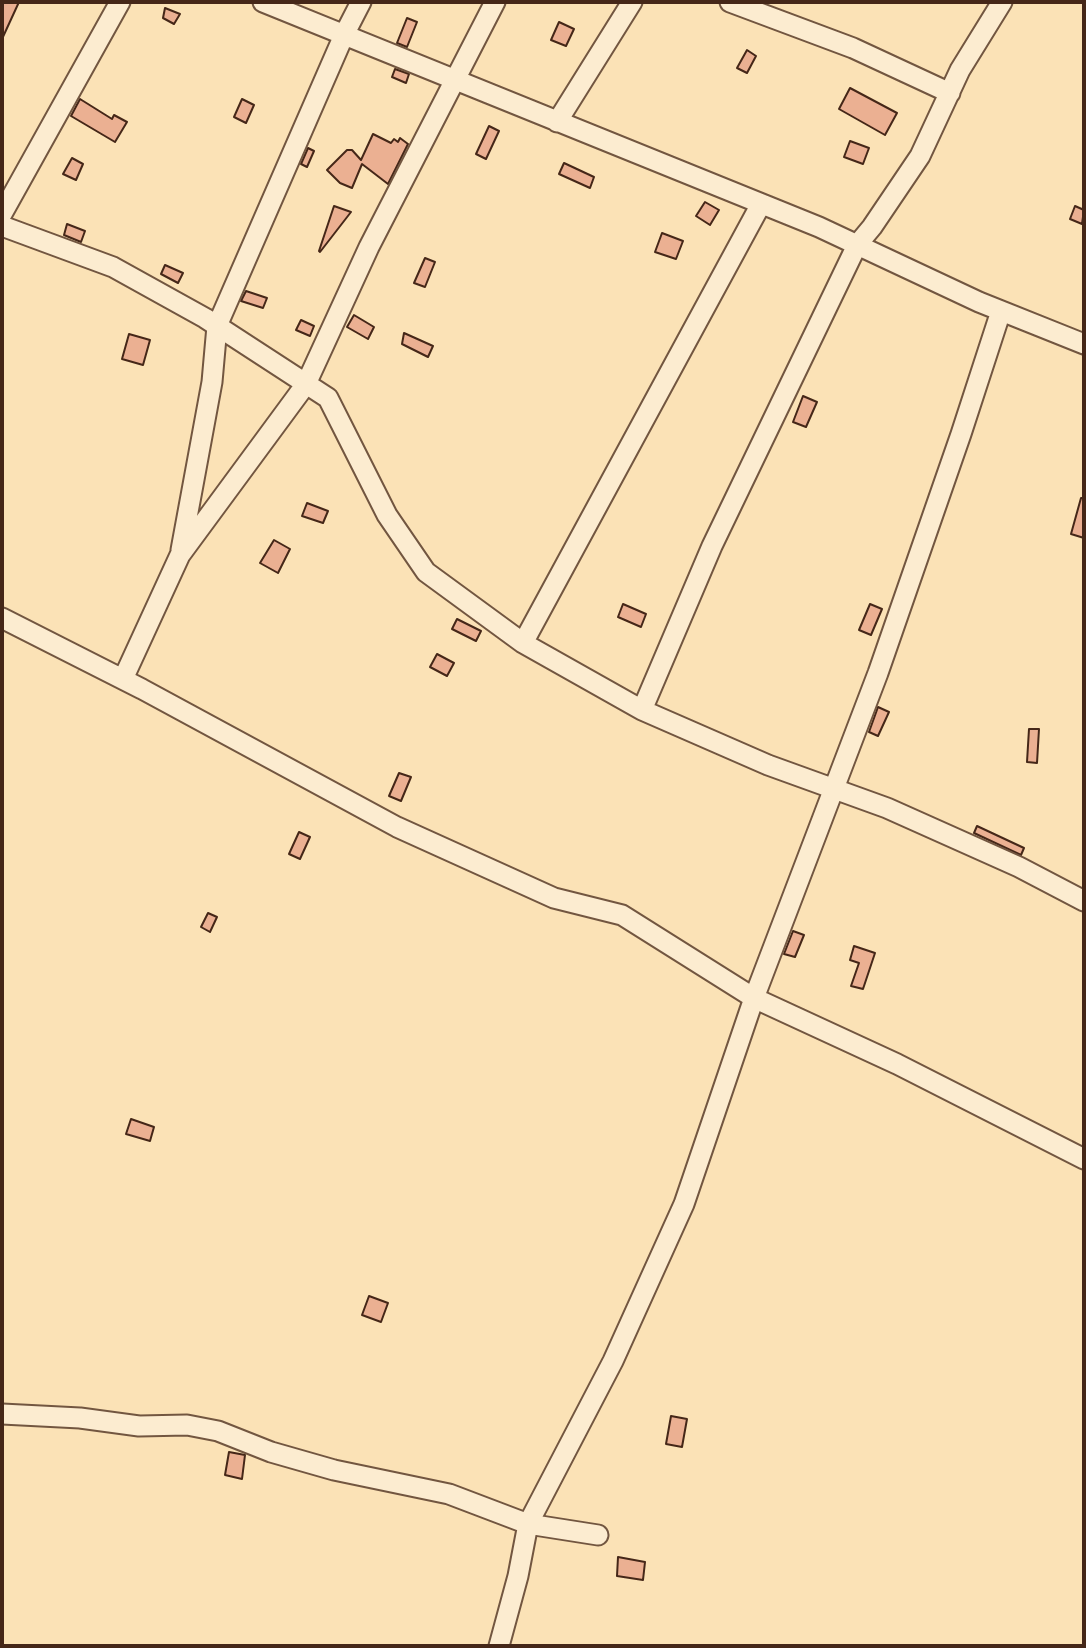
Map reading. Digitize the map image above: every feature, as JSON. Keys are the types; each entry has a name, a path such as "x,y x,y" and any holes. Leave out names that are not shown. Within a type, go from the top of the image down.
{"street":[{"path":"2,214 120,2"},
{"path":"263,2 761,204 1001,311 1084,344"},
{"path":"180,555 212,382 217,326 344,35 361,2"},
{"path":"123,679 180,555 306,384 369,247 495,2"},
{"path":"557,122 632,2"},
{"path":"730,2 853,48 950,93"},
{"path":"642,710 712,546 857,245 920,156 960,70 1002,2"},
{"path":"523,643 761,204"},
{"path":"2,226 113,267 217,326 328,398 387,515 426,572 523,643 642,710 768,765 887,808 1019,867 1084,901"},
{"path":"499,1646 518,1576 528,1524 613,1361 684,1205 754,998 878,673 1001,311"},
{"path":"2,618 123,679 397,827 554,898 622,915 754,998 897,1064 1084,1159"},
{"path":"2,1414 80,1418 139,1426 187,1425 218,1431 334,1470 449,1494 528,1524 598,1535"}],"building":[{"path":"2,2 19,2 2,39"},
{"path":"165,8 180,14 174,24 163,18"},
{"path":"407,18 417,22 407,47 397,43"},
{"path":"559,22 574,29 566,46 551,40"},
{"path":"747,50 756,56 747,73 737,68"},
{"path":"395,69 409,74 406,83 392,77"},
{"path":"850,88 897,113 885,135 839,109"},
{"path":"80,99 112,119 114,115 127,122 115,142 71,116"},
{"path":"242,99 254,105 246,123 234,117"},
{"path":"489,126 499,131 486,159 476,154"},
{"path":"373,134 391,143 394,139 398,142 400,138 408,144 388,184 362,164 352,188 340,183 327,170 347,150 352,150 361,160"},
{"path":"850,141 869,148 863,164 844,157"},
{"path":"308,148 314,151 307,167 301,164"},
{"path":"72,158 83,164 76,180 63,174"},
{"path":"564,163 594,177 590,188 559,174"},
{"path":"705,202 719,210 710,225 696,216"},
{"path":"334,206 351,212 320,252 319,251"},
{"path":"1075,206 1084,210 1082,224 1070,219"},
{"path":"67,224 85,231 81,242 64,235"},
{"path":"662,233 683,241 676,259 655,252"},
{"path":"425,258 435,262 425,287 414,283"},
{"path":"165,265 183,273 178,283 161,274"},
{"path":"246,291 267,298 263,308 241,301"},
{"path":"354,315 374,327 368,339 347,327"},
{"path":"301,320 314,326 310,336 296,330"},
{"path":"404,333 433,346 428,357 402,344"},
{"path":"129,334 150,340 143,365 122,359"},
{"path":"803,396 817,402 806,427 793,422"},
{"path":"1081,498 1084,498 1084,538 1071,534"},
{"path":"307,503 328,511 323,523 302,516"},
{"path":"274,540 290,549 278,573 260,563"},
{"path":"623,604 646,614 641,627 618,617"},
{"path":"870,604 882,609 871,635 859,630"},
{"path":"457,619 481,631 476,641 452,629"},
{"path":"437,654 454,663 447,676 430,667"},
{"path":"878,707 889,712 878,736 869,732"},
{"path":"1029,729 1039,729 1037,763 1027,762"},
{"path":"399,773 411,777 401,801 389,796"},
{"path":"977,826 1024,848 1021,855 974,833"},
{"path":"299,832 310,837 300,859 289,854"},
{"path":"208,913 217,917 210,932 201,927"},
{"path":"793,931 804,935 795,957 784,954"},
{"path":"854,946 875,953 863,989 851,986 859,963 850,960"},
{"path":"131,1119 154,1127 150,1141 126,1134"},
{"path":"369,1296 388,1303 381,1322 362,1315"},
{"path":"671,1416 687,1419 682,1447 666,1444"},
{"path":"229,1452 245,1455 242,1479 225,1475"},
{"path":"618,1557 645,1562 643,1580 617,1576"}]}
